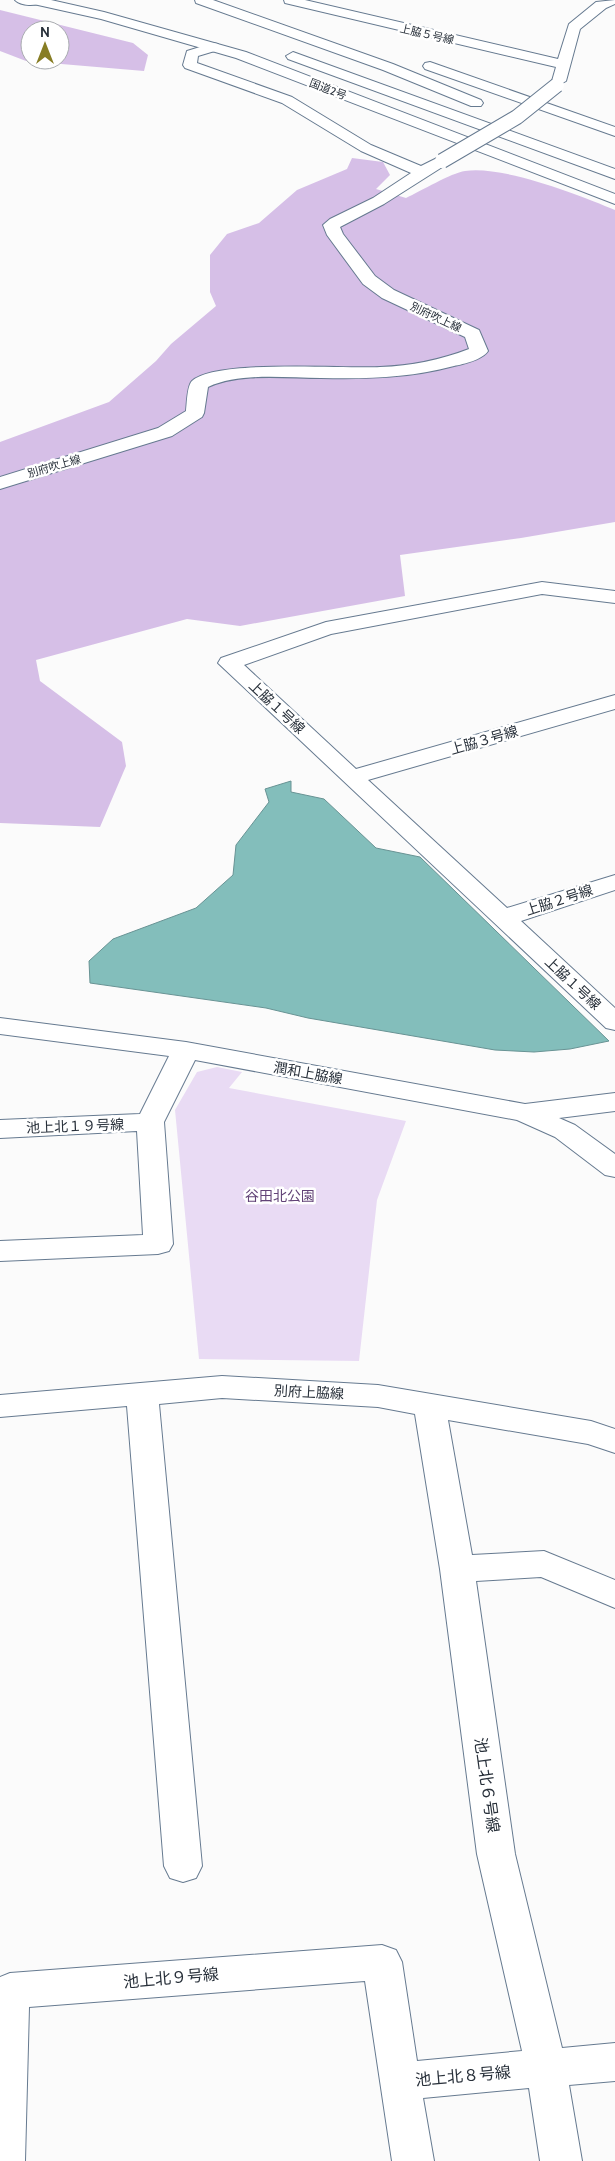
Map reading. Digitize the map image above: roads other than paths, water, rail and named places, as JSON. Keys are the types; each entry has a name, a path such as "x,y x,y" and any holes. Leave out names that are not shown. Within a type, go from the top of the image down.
{"main road":[{"name":"国道2号","path":"21,0 36,0 104,16 241,55 615,199"},
{"path":"94,0 161,18"},
{"path":"201,0 388,68 533,127"},
{"path":"239,0 277,12"},
{"name":"上脇５号線","path":"290,0 565,65"},
{"name":"別府吹上線","path":"0,483 166,432 195,413 199,384 213,376 242,373 407,371 456,362 478,351 473,334 388,294 370,280 335,235 330,225 342,217 370,206 420,171 542,101 558,85 574,27 601,5 615,0"},
{"path":"213,47 192,54 190,65 287,100 366,148 420,171"},
{"path":"282,53 615,174"},
{"path":"418,62 615,132"},
{"path":"579,146 615,160"},
{"name":"上脇１号線","path":"615,597 542,588 326,628 229,663 615,1022"},
{"name":"上脇３号線","path":"352,777 615,702"},
{"name":"上脇２号線","path":"503,918 615,882"},
{"name":"潤和上脇線","path":"0,1026 186,1050 525,1113 615,1102"},
{"path":"0,1251 158,1244 150,1122 186,1050"},
{"path":"525,1113 565,1131 615,1168"},
{"name":"池上北１９号線","path":"0,1129 150,1122"},
{"name":"別府上脇線","path":"0,1406 222,1387 378,1396 591,1434 615,1441"},
{"path":"142,1394 183,1866"},
{"name":"池上北６号線","path":"430,1405 457,1569 496,1854 546,2068 561,2161"},
{"path":"457,1569 544,1564 615,1595"},
{"name":"池上北９号線","path":"4,2161 10,1991 382,1962 400,2081"},
{"name":"池上北８号線","path":"413,2161 400,2081 615,2062"}],"water":[{"path":"291,781 291,792 324,799 376,848 420,857 609,1041 570,1049 534,1052 495,1050 308,1018 266,1008 90,983 89,961 113,939 196,908 233,875 236,845 269,802 265,789"}],"park label":[{"name":"谷田北公園","path":"280,1196"}]}
